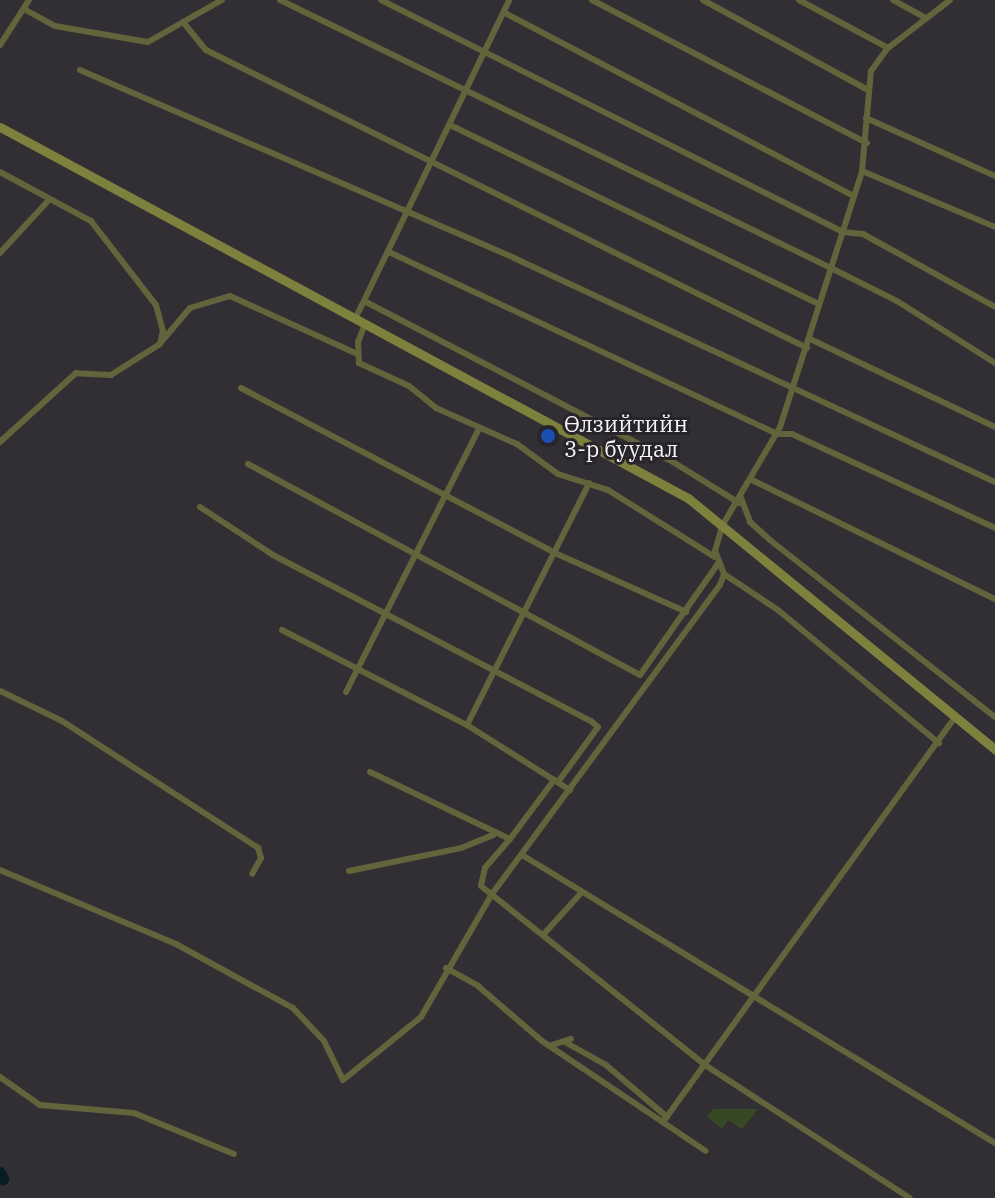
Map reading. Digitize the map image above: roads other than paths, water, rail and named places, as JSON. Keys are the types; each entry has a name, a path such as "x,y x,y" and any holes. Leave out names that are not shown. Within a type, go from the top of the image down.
{"main road":[{"path":"0,127 604,448 688,498 954,719 995,749"}],"street":[{"path":"0,45 29,0"},
{"path":"24,9 55,26 148,42 222,0"},
{"path":"280,0 463,93 897,301 995,363"},
{"path":"381,0 482,54 843,232 863,234 995,307"},
{"path":"357,354 366,302 509,0"},
{"path":"592,0 867,143"},
{"path":"703,0 869,90"},
{"path":"799,0 888,48"},
{"path":"893,0 925,18"},
{"path":"248,464 640,675 686,612 717,560 722,526 740,501 777,434 795,389 810,339 816,303 831,268 862,171 867,143 871,71 888,48 950,2"},
{"path":"505,13 854,196"},
{"path":"183,22 206,50 807,348"},
{"path":"80,70 409,213 995,482"},
{"path":"866,118 995,176"},
{"path":"450,125 816,303"},
{"path":"862,171 995,227"},
{"path":"0,172 48,201 91,221 149,293 161,318 160,344"},
{"path":"0,253 48,201"},
{"path":"391,253 777,434 792,434 995,528"},
{"path":"0,442 76,373 111,375 160,344 190,308 230,296 357,354 370,370 409,386 436,408 517,444 558,474 589,483 717,560 724,574 768,602 939,743"},
{"path":"366,302 673,462 740,501 750,522 770,540 995,717"},
{"path":"810,339 995,427"},
{"path":"241,388 555,553 686,612"},
{"path":"346,692 449,497 479,429"},
{"path":"752,480 995,599"},
{"path":"467,725 589,483"},
{"path":"200,507 273,555 598,727 480,877 492,894 705,1065 910,1198"},
{"path":"0,870 176,944 293,1008 324,1041 343,1080 421,1017 446,968 492,894 696,622 724,574"},
{"path":"282,630 467,725 570,790"},
{"path":"0,691 62,721 258,848 261,858 252,874"},
{"path":"665,1120 954,719"},
{"path":"370,772 494,835 510,839"},
{"path":"349,871 461,848 494,835"},
{"path":"522,855 995,1143"},
{"path":"543,935 582,892"},
{"path":"446,968 478,986 549,1046 665,1120 706,1151"},
{"path":"549,1046 568,1041 606,1065 665,1120"},
{"path":"0,1077 40,1105 134,1113 234,1154"}],"waterway":[{"path":"0,1173 3,1179"}],"place":[{"name":"Өлзийтийн 3-р буудал","path":"548,436"}]}
